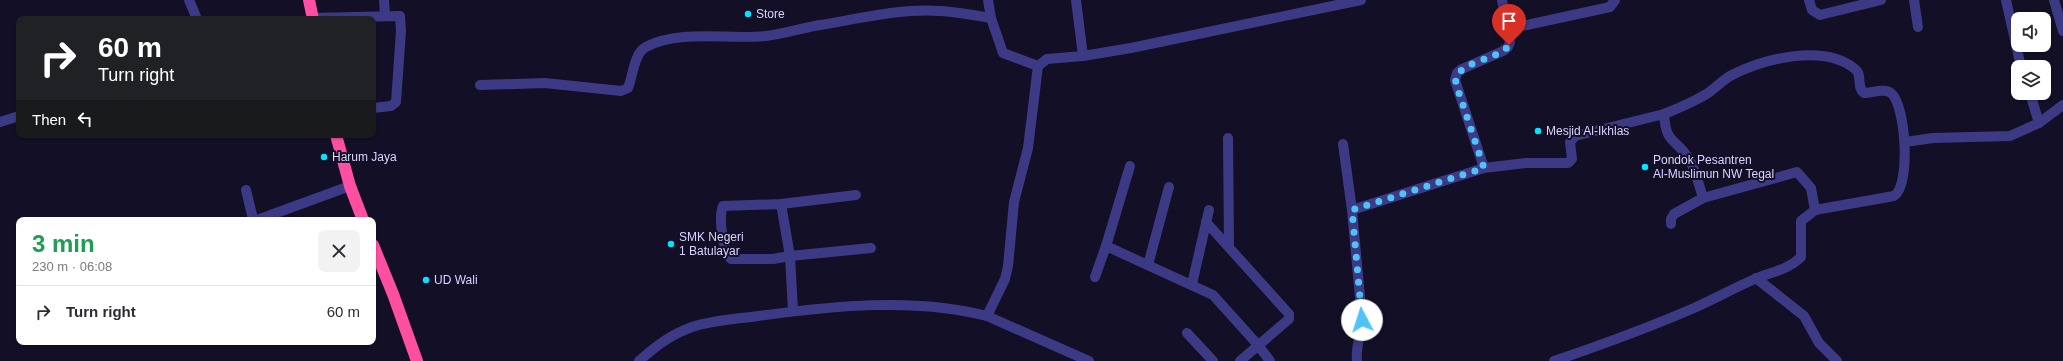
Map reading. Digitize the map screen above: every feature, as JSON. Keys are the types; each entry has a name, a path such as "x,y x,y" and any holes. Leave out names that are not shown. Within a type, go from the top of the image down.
{"highway":[{"path":"309,0 313,16"},
{"path":"337,138 350,186 362,217"},
{"path":"376,252 393,294 416,361"}],"street":[{"path":"189,0 196,16"},
{"path":"384,0 385,15"},
{"path":"988,0 991,18 1003,53 1038,66"},
{"path":"1076,0 1083,56"},
{"path":"987,316 1005,279 1008,266 1014,202 1028,148 1038,66 1047,59 1083,56 1131,48 1361,0"},
{"path":"1484,168 1455,80 1460,70 1507,48 1510,42 1502,0"},
{"path":"1508,29 1609,7 1613,5 1615,0"},
{"path":"1809,0 1812,10 1820,15 1881,0"},
{"path":"1914,0 1918,27"},
{"path":"2006,0 2019,60"},
{"path":"2054,0 2063,31"},
{"path":"480,85 555,84 621,91 628,88 641,51 650,45 673,39 694,36 719,38 774,35 817,26 914,11 940,11 991,18"},
{"path":"361,16 400,16 401,31 396,102 391,106 376,108"},
{"path":"1352,210 1484,168 1526,163 1568,163 1572,160 1570,142 1575,136 1664,114 1695,100 1730,76 1764,63 1794,56 1822,54 1841,60 1855,69 1860,75 1860,87 1864,93 1887,91 1891,93 1898,106 1905,142 1904,166 1899,191 1897,194 1889,198 1864,200 1815,210 1801,221 1801,257 1796,263 1756,278 1693,308 1600,346 1554,361"},
{"path":"2032,100 2039,123"},
{"path":"1905,142 1933,138 2010,136 2039,123 2063,106"},
{"path":"1664,114 1666,132 1672,142 1685,152 1703,198"},
{"path":"0,122 16,117"},
{"path":"1228,138 1229,246"},
{"path":"1343,144 1352,210 1362,320 1361,332 1356,348 1356,361"},
{"path":"1095,277 1130,166"},
{"path":"1671,224 1671,218 1674,214 1703,198 1798,172 1811,188 1815,210"},
{"path":"265,217 350,186"},
{"path":"1148,265 1169,187"},
{"path":"246,190 253,217"},
{"path":"856,196 781,204 723,206 721,213 726,253 731,259 773,259 871,248"},
{"path":"781,204 790,256 793,311"},
{"path":"1192,284 1209,210"},
{"path":"1206,222 1289,314 1289,319 1240,361"},
{"path":"1106,246 1192,284 1213,295 1258,345 1270,361"},
{"path":"1756,278 1801,314 1809,323 1819,343 1838,361"},
{"path":"639,361 665,340 692,327 707,323 793,311 899,306 947,309 987,316 1089,361"},
{"path":"1187,333 1213,361"}],"place":[{"name":"Store","path":"748,14"},
{"name":"Mesjid Al-Ikhlas","path":"1538,131"},
{"name":"Harum Jaya","path":"324,157"},
{"name":"Pondok Pesantren Al-Muslimun NW Tegal","path":"1645,167"},
{"name":"SMK Negeri 1 Batulayar","path":"671,244"},
{"name":"UD Wali","path":"426,280"}],"route":[{"path":"1362,320 1352,210 1484,168 1455,82 1457,73 1460,70 1503,51 1509,45"}]}
